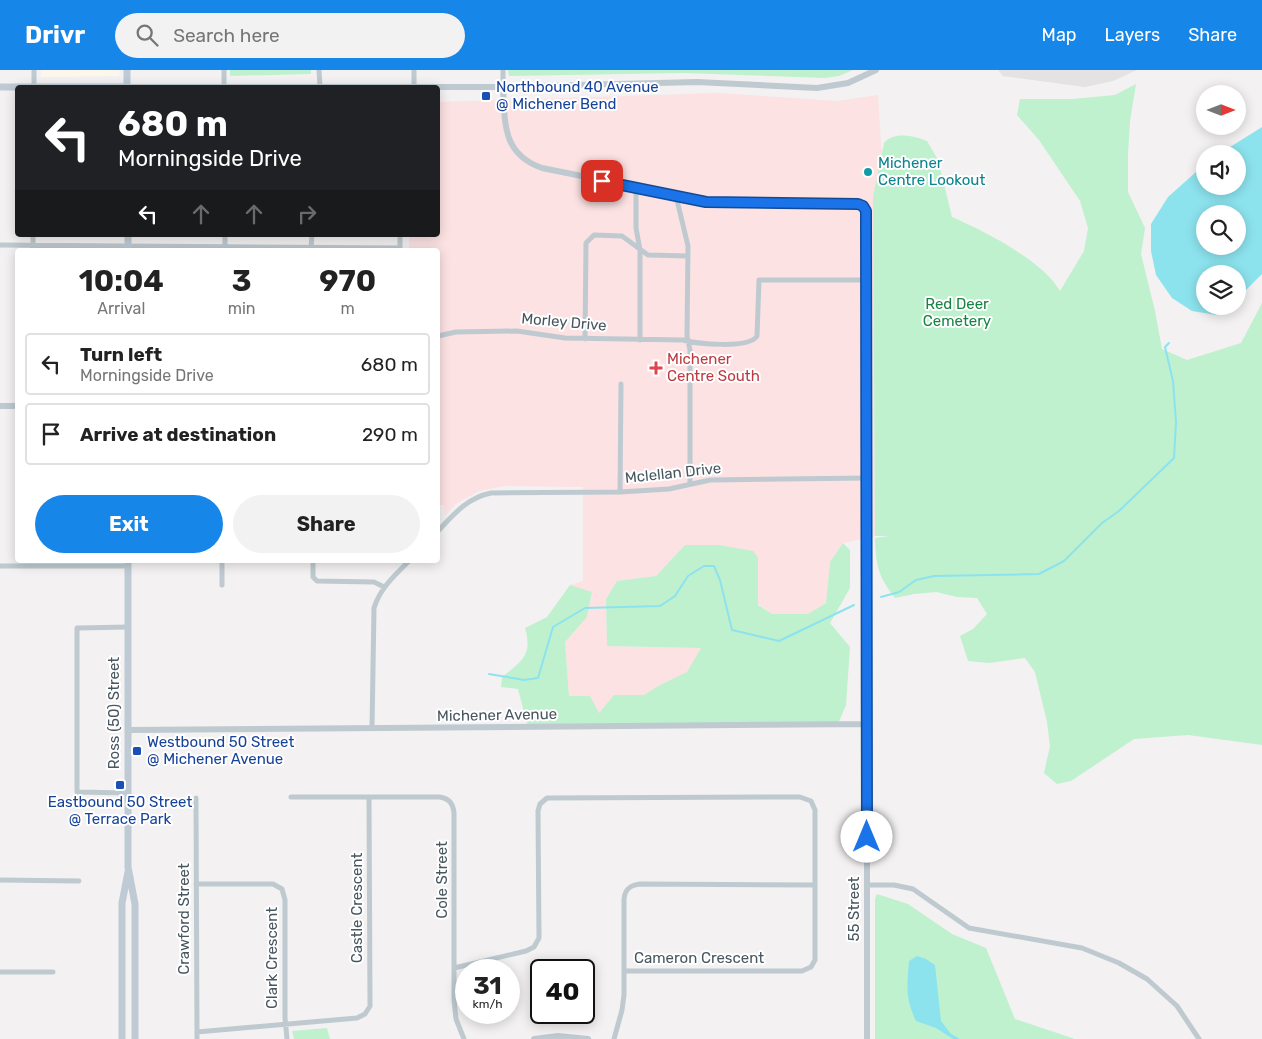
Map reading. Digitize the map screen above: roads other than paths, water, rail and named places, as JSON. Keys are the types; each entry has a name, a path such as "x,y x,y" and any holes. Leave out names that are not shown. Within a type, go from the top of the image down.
{"main road":[{"path":"127,70 127,85"},
{"path":"0,87 15,87"},
{"name":"Ross (50) Street","path":"122,1039 122,903 128,867 128,563"},
{"name":"Ross (50) Street","path":"128,867 135,904 135,1039"}],"street":[{"path":"34,70 34,85"},
{"path":"224,70 224,85"},
{"path":"320,70 320,85"},
{"path":"414,70 414,85"},
{"path":"503,70 506,132 513,149 524,159 534,166 552,171 676,196 688,244 687,336 690,350 690,484"},
{"path":"440,87 697,82 817,88 837,86 876,70"},
{"path":"636,188 636,228 640,250 640,340"},
{"name":"55 Street","path":"676,196 706,202 858,204 865,208 867,213 867,1039"},
{"path":"584,338 586,243 594,235 618,235 650,255 688,256"},
{"path":"312,237 312,248"},
{"path":"0,245 34,248 182,248"},
{"name":"Morley Drive","path":"440,336 456,332 517,331 565,338 741,344 756,338 758,332 759,280 867,280"},
{"name":"Mclellan Drive","path":"621,384 620,492 663,490 710,480 867,478"},
{"path":"0,406 15,406"},
{"path":"440,529 464,504 481,496 499,492 620,492"},
{"path":"0,566 34,563 128,563"},
{"path":"222,563 222,585"},
{"path":"313,563 313,577 317,581 374,582 384,587"},
{"path":"372,728 373,612 378,595 407,563"},
{"path":"128,627 77,628 77,792 128,793"},
{"name":"Michener Avenue","path":"128,730 867,724"},
{"path":"291,797 369,797"},
{"name":"Cole Street","path":"369,797 440,797 452,803 454,813 455,1010 464,1039"},
{"name":"Castle Crescent","path":"285,1025 357,1018 365,1014 369,1009 369,797"},
{"name":"Cameron Crescent","path":"454,968 526,951 536,945 539,938 538,811 540,804 551,797 804,798 811,801 814,810 815,885 815,960 811,967 806,970 624,971 624,899 626,891 631,885 815,885"},
{"name":"Crawford Street","path":"196,798 197,1039"},
{"path":"0,880 79,882"},
{"name":"Clark Crescent","path":"196,884 273,884 282,889 284,900 285,1025 287,1039"},
{"path":"867,885 894,885 913,890 970,928 1082,948 1119,963 1147,979 1177,1006 1199,1039"},
{"path":"614,1039 623,1002 624,971"},
{"path":"0,972 53,972"},
{"name":"Clark Crescent","path":"197,1032 285,1025"},
{"path":"534,1039 558,1036 588,1039"}],"water":[{"path":"1262,127 1262,274 1246,290 1246,265 1196,265 1196,312 1172,298 1156,275 1151,251 1151,224 1168,197 1196,172 1196,195 1246,195 1246,145 1233,145"},
{"path":"917,956 935,965 941,1021 951,1034 960,1039 953,1039 936,1028 916,1021 908,998 907,985 909,961"}],"waterway":[{"path":"881,597 899,592 916,580 934,576 1039,574 1064,561 1102,523 1119,511 1174,458 1176,422 1173,381 1165,347 1169,343"},
{"path":"489,674 524,680 538,678 553,627 585,608 660,606 675,596 688,576 704,566 714,566 720,580 732,630 779,641 854,605"}],"place":[{"name":"Northbound 40 Avenue @ Michener Bend","path":"486,96"},
{"name":"Michener Centre Lookout","path":"868,172"},
{"name":"Michener Centre South","path":"656,368"},
{"name":"Westbound 50 Street @ Michener Avenue","path":"137,751"},
{"name":"Eastbound 50 Street @ Terrace Park","path":"120,785"}],"park label":[{"name":"Red Deer Cemetery","path":"957,312"}]}
